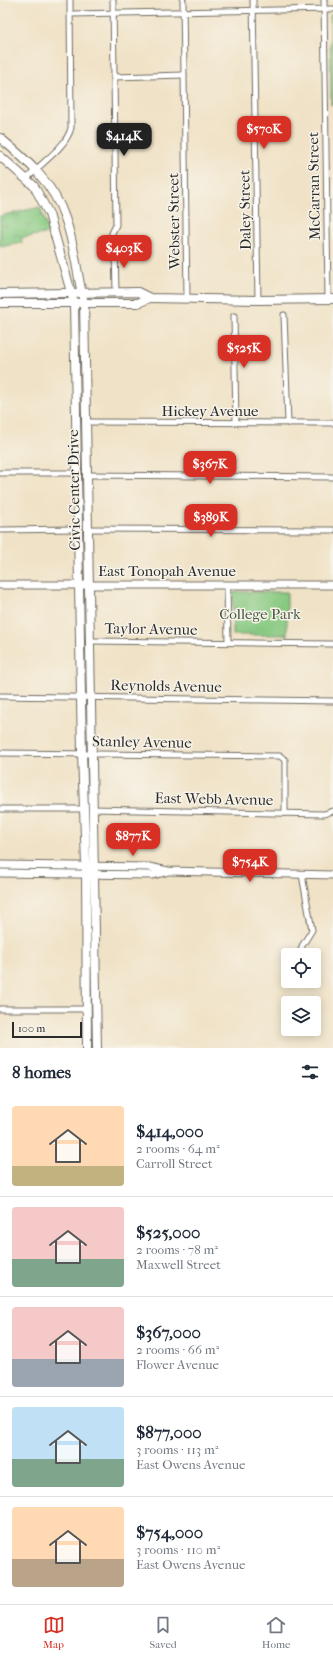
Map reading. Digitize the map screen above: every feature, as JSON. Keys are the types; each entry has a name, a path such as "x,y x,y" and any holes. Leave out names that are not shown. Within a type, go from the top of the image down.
{"main road":[{"name":"Civic Center Drive","path":"0,138 36,169 54,193 66,219 84,303 97,1048"},
{"name":"Civic Center Drive","path":"0,156 34,186 49,214 74,303 83,809 86,869 87,1048"},
{"path":"0,294 138,292 150,298"},
{"path":"0,303 138,303 150,298 258,300 330,299"},
{"path":"77,446 82,468 88,475"},
{"path":"78,473 83,480 85,496 88,504"},
{"name":"East Tonopah Avenue","path":"0,585 333,585"},
{"path":"0,865 95,869 152,875 168,871 333,875"},
{"path":"0,873 86,869"},
{"path":"87,977 91,982 92,994 96,995"},
{"path":"87,1009 91,1011 92,1022 97,1029"}],"street":[{"path":"27,179 66,140 71,128 70,0"},
{"path":"112,234 116,225 113,0"},
{"name":"Webster Street","path":"183,0 187,299"},
{"name":"Daley Street","path":"253,0 258,300"},
{"name":"McCarran Street","path":"324,0 330,299"},
{"path":"71,14 333,9"},
{"path":"114,77 184,76"},
{"path":"116,247 116,292"},
{"path":"284,315 288,423"},
{"path":"234,316 236,423"},
{"name":"Hickey Avenue","path":"87,422 333,423"},
{"path":"0,473 78,473"},
{"path":"88,475 333,477"},
{"path":"0,530 78,529"},
{"path":"89,529 333,530"},
{"path":"227,584 228,642"},
{"name":"Taylor Avenue","path":"90,641 333,644"},
{"name":"Reynolds Avenue","path":"0,696 333,701"},
{"name":"Stanley Avenue","path":"0,753 280,756 283,758 285,813"},
{"path":"0,808 83,809"},
{"name":"East Webb Avenue","path":"93,809 324,814 333,811"},
{"path":"302,875 312,930 302,948"},
{"path":"0,1009 87,1009"}],"green space":[{"path":"330,15 333,15 333,104 331,105"},
{"path":"40,207 49,233 21,238 22,243 0,247 0,216"},
{"name":"College Park","path":"233,592 287,592 287,635 233,635"}]}
